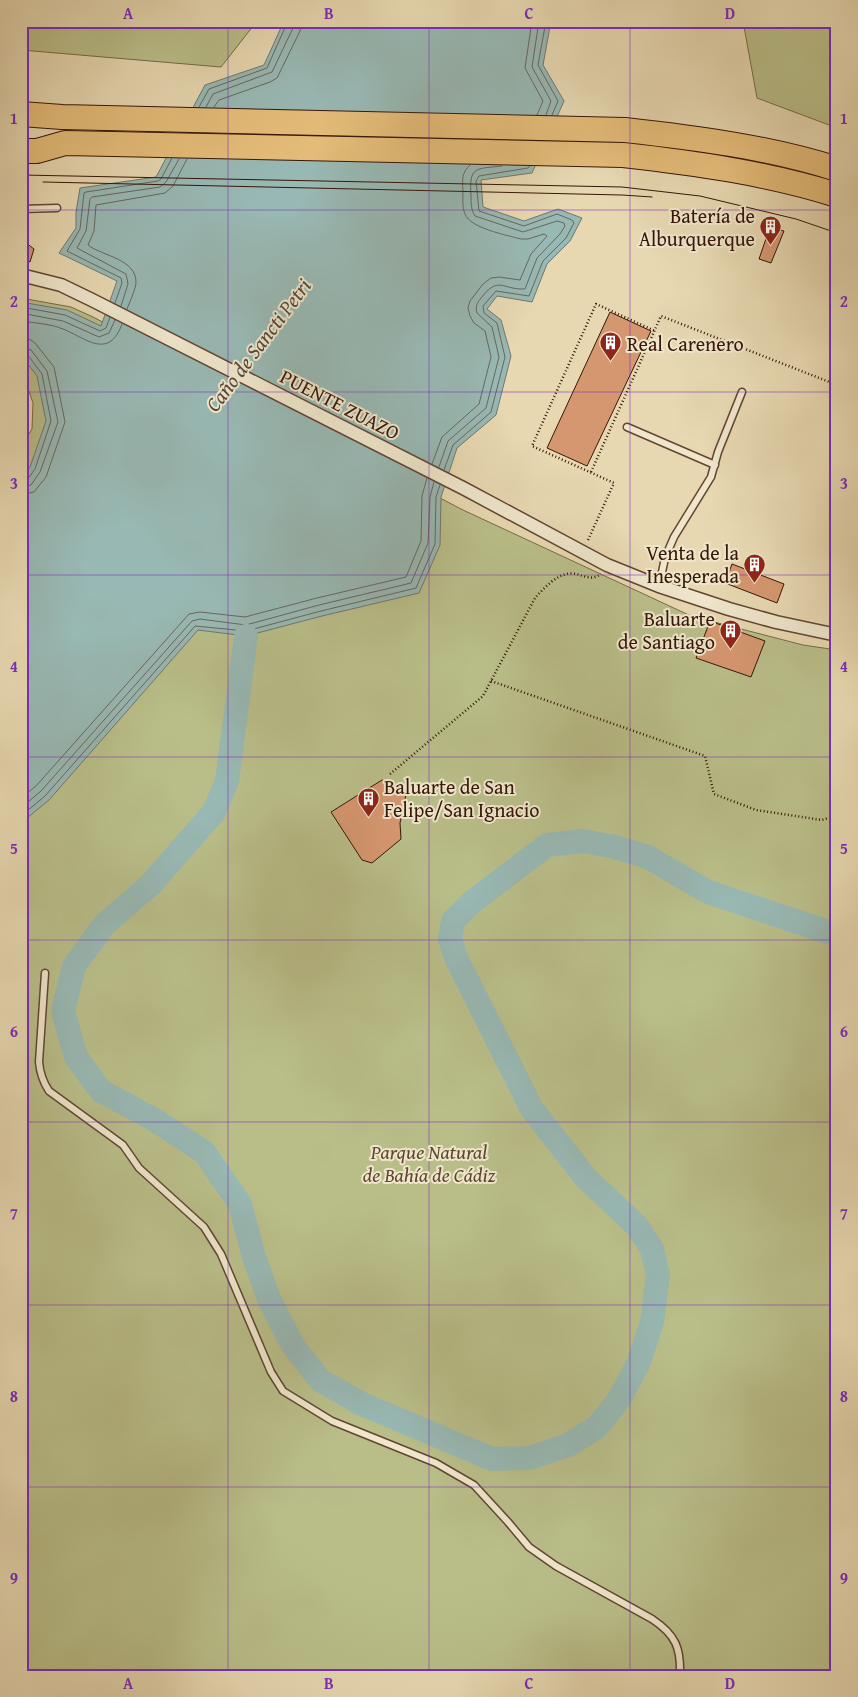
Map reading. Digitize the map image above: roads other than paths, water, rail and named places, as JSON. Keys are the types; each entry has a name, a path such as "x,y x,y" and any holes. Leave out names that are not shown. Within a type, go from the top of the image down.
{"highway":[{"path":"21,114 62,117 625,130 702,138 805,159 837,169"},
{"path":"21,138 65,143 623,154 699,163 797,182 837,195"},
{"path":"21,151 37,151 65,143"}],"street":[{"name":"PUENTE ZUAZO","path":"21,275 61,286 92,300 463,488 607,565 659,586 776,622 837,635"}],"lane":[{"path":"21,209 57,208"},
{"path":"659,586 665,558 674,537 711,477 718,452 742,392"},
{"path":"627,426 714,465"},
{"path":"45,973 39,1062 43,1082 49,1091 123,1145 139,1168 204,1227 221,1254 271,1372 283,1391 332,1421 436,1463 474,1485 529,1548 556,1566 666,1628 676,1642 681,1657 680,1676"}],"water":[{"name":"Caño de Sancti Petri","path":"284,21 551,21 543,65 564,101 532,173 481,180 483,207 524,221 558,209 582,218 570,241 547,264 532,302 497,296 487,309 501,320 511,356 496,415 457,448 441,497 440,545 419,593 246,636 198,630 49,800 21,823 21,479 30,467 46,421 37,376 21,355 21,302 67,310 101,326 117,281 59,253 76,228 76,212 80,188 156,177 205,85 264,65"}],"waterway":[{"path":"246,636 227,781 214,812 150,885 104,925 74,966 63,1011 76,1057 101,1091 155,1120 204,1152 240,1204 254,1257 269,1299 292,1344 320,1380 362,1404 492,1459 530,1458 568,1445 597,1427 618,1401 638,1364 652,1322 658,1274 652,1249 637,1226 586,1178 532,1109 456,958 450,939 453,921 471,903 547,845 583,841 615,847 648,857 708,892 837,935"}],"tram line":[{"path":"21,175 622,187 700,196 796,219 837,233"},
{"path":"43,182 652,197"}],"place":[{"name":"Batería de Alburquerque","path":"771,245"},
{"name":"Real Carenero","path":"611,362"},
{"name":"Venta de la Inesperada","path":"755,583"},
{"name":"Baluarte de Santiago","path":"731,649"},
{"name":"Baluarte de San Felipe/San Ignacio","path":"368,817"}],"park label":[{"name":"Parque Natural de Bahía de Cádiz","path":"429,1162"}]}
